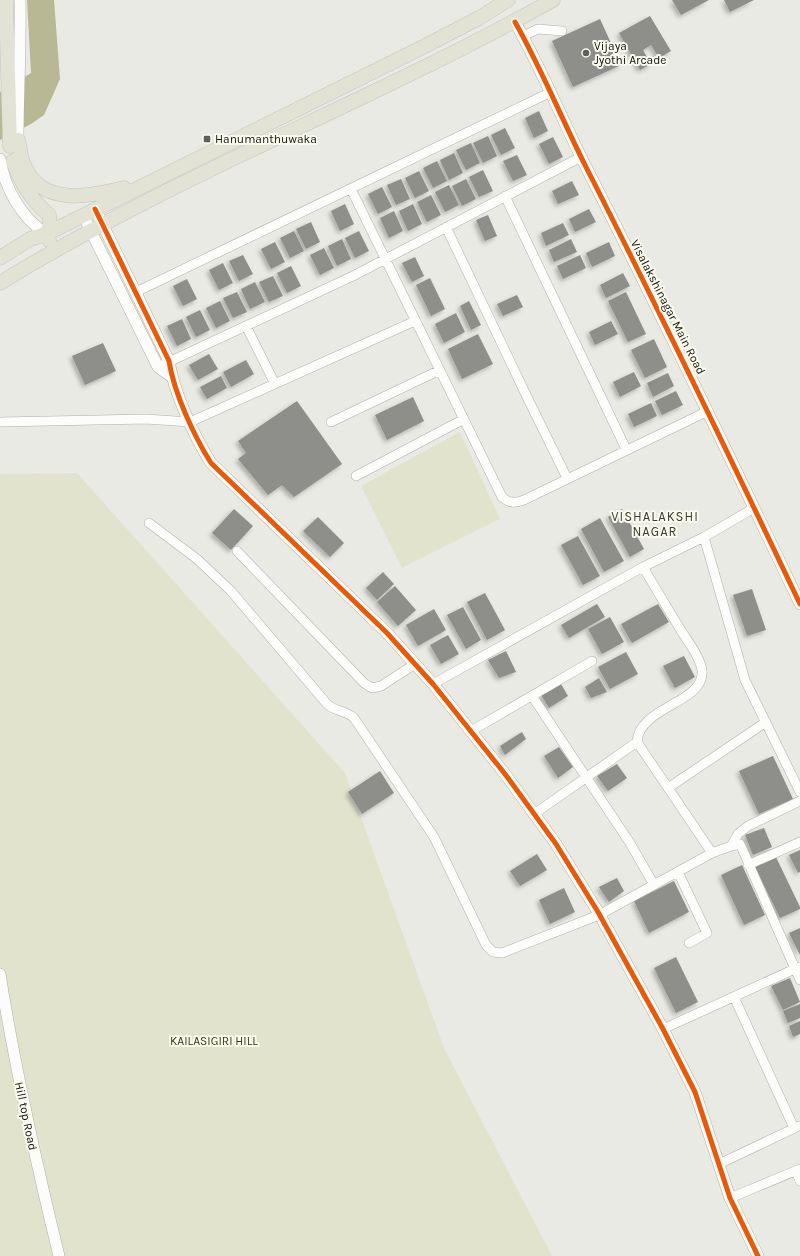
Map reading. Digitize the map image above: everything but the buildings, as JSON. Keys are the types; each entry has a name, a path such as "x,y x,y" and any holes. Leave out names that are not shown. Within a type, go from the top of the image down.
{"main road":[{"path":"6,0 8,66 13,81 14,143 25,167 35,183 54,193 72,196 92,196 150,182"},
{"path":"0,283 54,251 193,178 515,22 553,0"},
{"path":"0,258 30,240 46,234 423,47 504,1"},
{"path":"6,160 30,197 49,215 50,225 46,234 54,251"}],"street":[{"path":"13,81 21,50 20,0"},
{"name":"Visalakshinagar Main Road","path":"515,22 537,61 581,157 708,411 800,604"},
{"path":"523,36 538,29 562,31"},
{"path":"136,292 551,92"},
{"path":"6,160 14,143"},
{"path":"158,366 246,326 385,259 581,157"},
{"path":"350,189 502,497 508,502 516,503 524,500 626,449 708,411"},
{"path":"505,196 626,449"},
{"path":"89,212 158,366 172,377"},
{"path":"446,227 567,478"},
{"path":"97,228 136,292 170,361 172,377 199,444 210,463 339,586 415,664 471,731 556,844 599,915 663,1029 695,1092 730,1198 758,1256"},
{"path":"0,422 146,419 190,422 415,321"},
{"path":"246,326 275,384"},
{"path":"331,422 440,370"},
{"path":"356,476 464,419"},
{"path":"433,684 643,567 704,537 754,508"},
{"path":"149,523 197,559 220,580 327,704 334,710 350,714 354,718 434,837 486,945 493,952 502,953 599,915 712,853 740,844 744,849 748,865 797,967 800,980"},
{"path":"704,537 745,680 800,792"},
{"path":"236,551 364,683 372,688 380,686 415,664"},
{"path":"643,567 695,652 702,668 702,679 694,690 647,722 638,734 637,742 712,853"},
{"path":"471,731 592,661"},
{"path":"532,696 585,779 630,843 654,886"},
{"path":"668,788 766,722"},
{"path":"534,814 637,742"},
{"path":"731,846 738,834 748,826 800,801"},
{"path":"748,865 800,842"},
{"path":"678,872 707,933 689,943"},
{"path":"663,1029 797,967"},
{"name":"Hill top Road","path":"0,974 16,1068 36,1163 59,1256"},
{"path":"719,1164 797,1127 734,997"},
{"path":"730,1198 798,1170 800,1181"}],"green space":[{"path":"460,432 500,519 402,568 361,486"},
{"name":"KAILASIGIRI HILL","path":"77,473 345,773 444,1048 552,1256 0,1256 0,474"}],"shaded area":[{"path":"27,0 54,0 60,79 44,115 31,124 0,140 0,92 31,73"}],"cycle path":[{"path":"515,22 534,57 585,165 694,384 800,604"},
{"path":"95,209 169,361 175,387 180,400 198,440 211,463 387,633 433,684 505,774 556,844 598,912 663,1029 695,1092 730,1198 758,1256"}],"place":[{"name":"Vijaya Jyothi Arcade","path":"586,53"},
{"name":"Hanumanthuwaka","path":"207,139"}],"district":[{"name":"VISHALAKSHI NAGAR","path":"655,524"}]}
